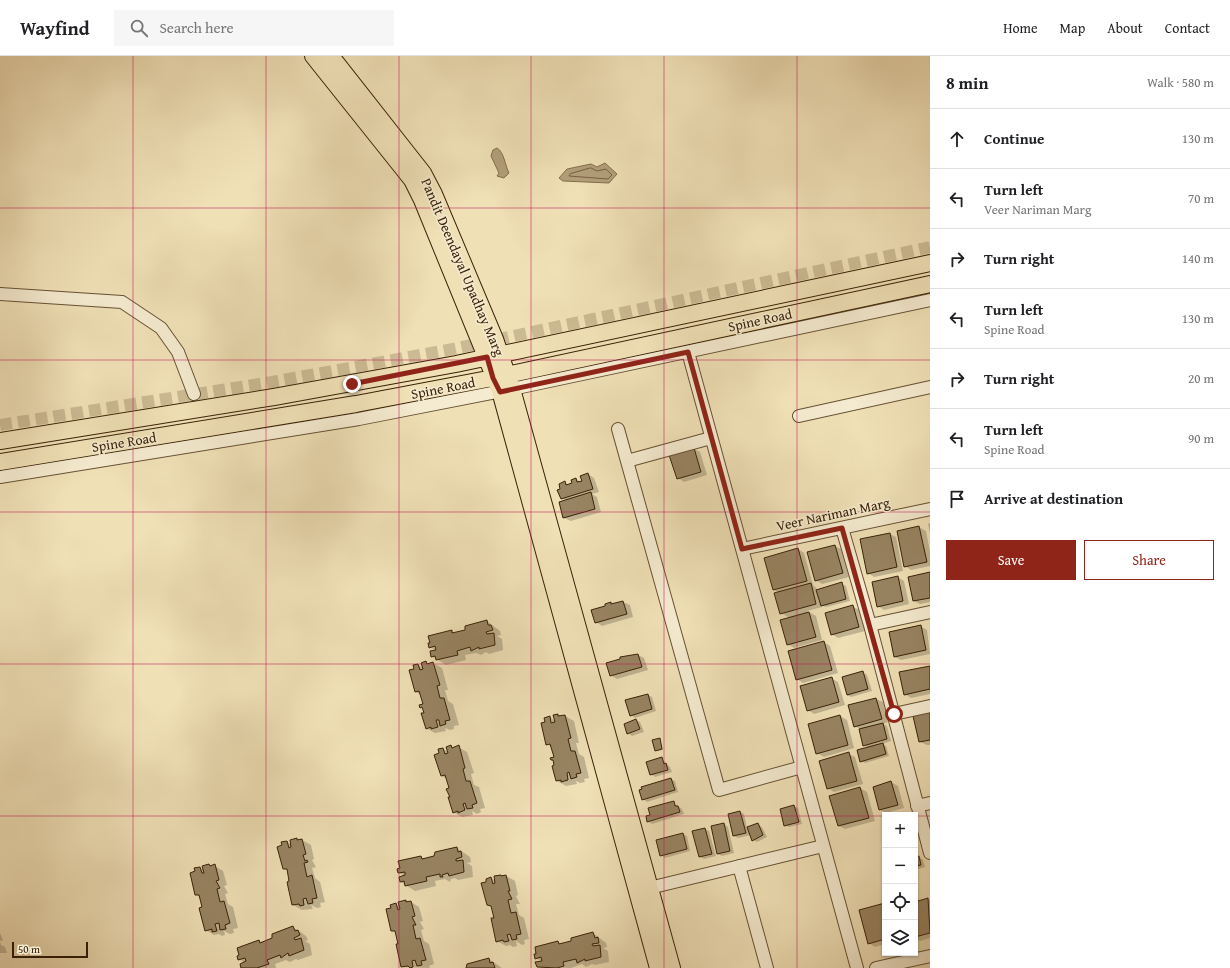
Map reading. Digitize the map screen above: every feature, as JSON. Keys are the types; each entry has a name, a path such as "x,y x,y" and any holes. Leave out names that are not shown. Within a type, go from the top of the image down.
{"main road":[{"name":"Pandit Deendayal Upadhay Marg","path":"313,56 412,180 493,356"},
{"name":"Pandit Deendayal Upadhay Marg","path":"331,56 424,173 471,281 493,356 503,383 643,890"},
{"name":"Spine Road","path":"0,441 352,384 493,356 930,263"},
{"name":"Spine Road","path":"0,462 503,383 930,284"},
{"path":"643,890 658,968"},
{"path":"643,890 672,968"}],"street":[{"path":"0,294 122,302 161,328 178,352 194,394"},
{"name":"Spine Road","path":"0,477 351,420 503,383 688,352 930,300"},
{"path":"688,352 857,968"},
{"path":"799,416 930,387"},
{"path":"618,429 719,790 802,767"},
{"path":"628,461 711,438"},
{"name":"Veer Nariman Marg","path":"742,549 930,509"},
{"path":"842,528 870,625 930,854"},
{"path":"870,625 930,612"},
{"path":"894,714 930,706"},
{"path":"917,806 930,803"},
{"path":"643,890 823,846"},
{"path":"739,866 767,968"},
{"path":"876,968 930,956"}],"water":[{"path":"497,148 503,156 509,173 504,178 497,176 499,173 491,156 493,150"},
{"path":"605,163 617,174 609,183 563,181 559,178 567,169 591,164 597,167"}],"building":[{"path":"694,448 701,472 677,479 669,455"},
{"path":"588,473 593,489 561,499 557,490 560,489 559,484 565,481 566,485 572,483 571,480 576,478 577,482 582,481 580,476"},
{"path":"591,492 595,509 563,518 559,502"},
{"path":"919,526 927,562 904,567 897,531"},
{"path":"890,533 897,567 867,574 860,539"},
{"path":"835,545 843,573 815,581 807,552"},
{"path":"798,548 807,581 773,590 764,558"},
{"path":"930,572 930,598 913,601 908,577"},
{"path":"898,576 903,601 877,607 872,582"},
{"path":"842,582 846,599 821,606 816,590"},
{"path":"811,583 816,604 780,614 774,593"},
{"path":"623,601 627,614 595,623 591,610 605,606 605,604 611,602 611,604"},
{"path":"853,605 859,627 831,635 825,613"},
{"path":"809,612 816,637 787,645 780,620"},
{"path":"487,620 488,625 491,625 493,630 486,632 487,634 494,633 495,645 479,649 479,647 471,651 470,647 457,651 458,655 436,660 435,656 431,657 430,651 436,650 435,646 429,648 428,643 430,643 428,636 452,630 452,633 465,630 465,626"},
{"path":"921,625 926,650 894,657 889,632"},
{"path":"824,641 832,670 796,680 788,651"},
{"path":"638,654 642,667 610,676 606,663 620,659 620,657"},
{"path":"426,661 427,664 433,662 440,685 437,686 440,698 444,698 450,720 445,721 446,724 440,726 439,720 436,720 438,727 431,729 431,727 426,729 421,713 424,713 422,707 420,708 419,705 423,704 419,691 415,692 409,670 414,669 413,665 418,664 420,670 423,669 421,663"},
{"path":"930,666 930,689 904,695 899,672"},
{"path":"863,671 868,689 847,695 842,677"},
{"path":"832,677 839,702 807,711 800,686"},
{"path":"648,694 652,709 630,716 625,700"},
{"path":"876,698 882,719 854,727 848,705"},
{"path":"930,712 930,740 919,742 913,716"},
{"path":"558,714 558,716 565,715 571,738 568,739 571,751 575,751 581,773 576,774 577,777 571,779 569,772 567,773 568,780 561,782 561,780 556,781 552,766 554,765 553,760 550,758 554,757 550,744 546,745 541,723 545,722 544,718 550,716 551,723 555,722 553,715"},
{"path":"840,715 848,745 816,754 808,724"},
{"path":"636,719 640,729 627,734 624,724"},
{"path":"883,723 887,739 863,746 859,729"},
{"path":"660,738 662,749 655,751 652,740"},
{"path":"883,743 886,754 860,762 857,750"},
{"path":"451,745 452,748 459,745 465,768 463,769 466,781 470,781 477,803 472,805 473,808 467,809 465,803 463,804 465,810 458,813 458,811 453,813 448,797 450,797 446,789 449,788 445,775 441,776 434,755 439,753 438,749 443,748 445,754 448,753 446,747"},
{"path":"849,752 857,781 827,789 819,761"},
{"path":"662,757 668,770 650,775 646,762"},
{"path":"671,778 675,790 642,800 639,790 642,789 641,787"},
{"path":"891,781 898,805 879,810 873,787"},
{"path":"860,787 869,818 838,826 829,796"},
{"path":"674,801 675,806 678,806 680,812 647,822 646,816 650,815 648,808"},
{"path":"794,805 799,822 784,826 780,809"},
{"path":"740,811 746,833 733,836 728,814"},
{"path":"724,823 730,851 717,854 711,826"},
{"path":"758,823 763,835 752,841 747,827"},
{"path":"705,828 712,854 699,857 692,831"},
{"path":"683,833 687,849 660,856 656,840"},
{"path":"297,838 297,840 302,839 306,854 303,855 305,861 307,860 308,862 304,863 307,877 312,875 317,898 312,899 313,903 308,904 306,898 303,899 304,905 300,906 299,904 292,905 287,882 289,881 287,869 283,869 277,847 282,845 281,842 287,841 289,848 291,847 290,840"},
{"path":"457,847 458,852 461,851 462,857 456,859 456,861 463,860 464,872 449,876 448,873 442,875 443,877 440,877 440,874 426,877 427,881 405,886 404,881 400,882 399,877 405,875 405,872 398,873 397,869 400,868 398,861 421,856 422,859 434,856 435,852"},
{"path":"918,856 921,865 918,866"},
{"path":"209,864 210,866 215,864 219,880 216,881 220,888 217,889 220,902 224,901 230,923 225,925 226,929 220,930 219,923 215,924 217,931 212,932 212,929 205,931 199,908 202,907 199,895 195,895 190,873 195,871 194,868 200,867 202,873 204,873 202,866"},
{"path":"506,875 510,891 508,891 512,899 508,900 511,913 516,912 521,934 516,935 517,939 512,940 510,934 507,935 509,941 504,942 503,940 496,942 491,918 494,918 491,906 487,905 481,883 486,882 486,879 491,877 493,884 495,883 494,876"},
{"path":"928,898 930,933 918,936 918,920 918,901"},
{"path":"406,900 406,902 411,901 415,916 412,917 416,925 413,925 416,939 420,938 426,960 421,961 422,965 417,966 415,960 412,961 413,967 410,968 408,966 401,967 395,931 391,931 386,909 391,908 390,905 396,903 398,910 400,909 398,902"},
{"path":"882,904 882,940 868,944 859,910"},
{"path":"293,926 295,931 298,930 300,935 294,938 295,940 301,938 304,950 289,956 288,953 281,958 280,955 267,960 269,964 257,968 241,968 240,964 246,961 245,958 238,960 237,956 239,955 237,948 259,940 260,943 272,938 272,934"},
{"path":"593,932 595,938 598,937 599,943 592,944 593,946 600,945 601,957 585,961 585,959 577,963 576,959 563,962 564,966 557,968 537,967 535,962 542,961 541,957 535,959 535,947 558,941 559,944 571,941 571,938"},
{"path":"489,958 490,963 493,962 495,968 466,968 467,964"}],"tunnel":[{"path":"0,425 272,382 453,349 930,247"}],"route":[{"path":"352,384 487,357 493,378 500,392 688,352 742,549 842,528 894,714"}]}
